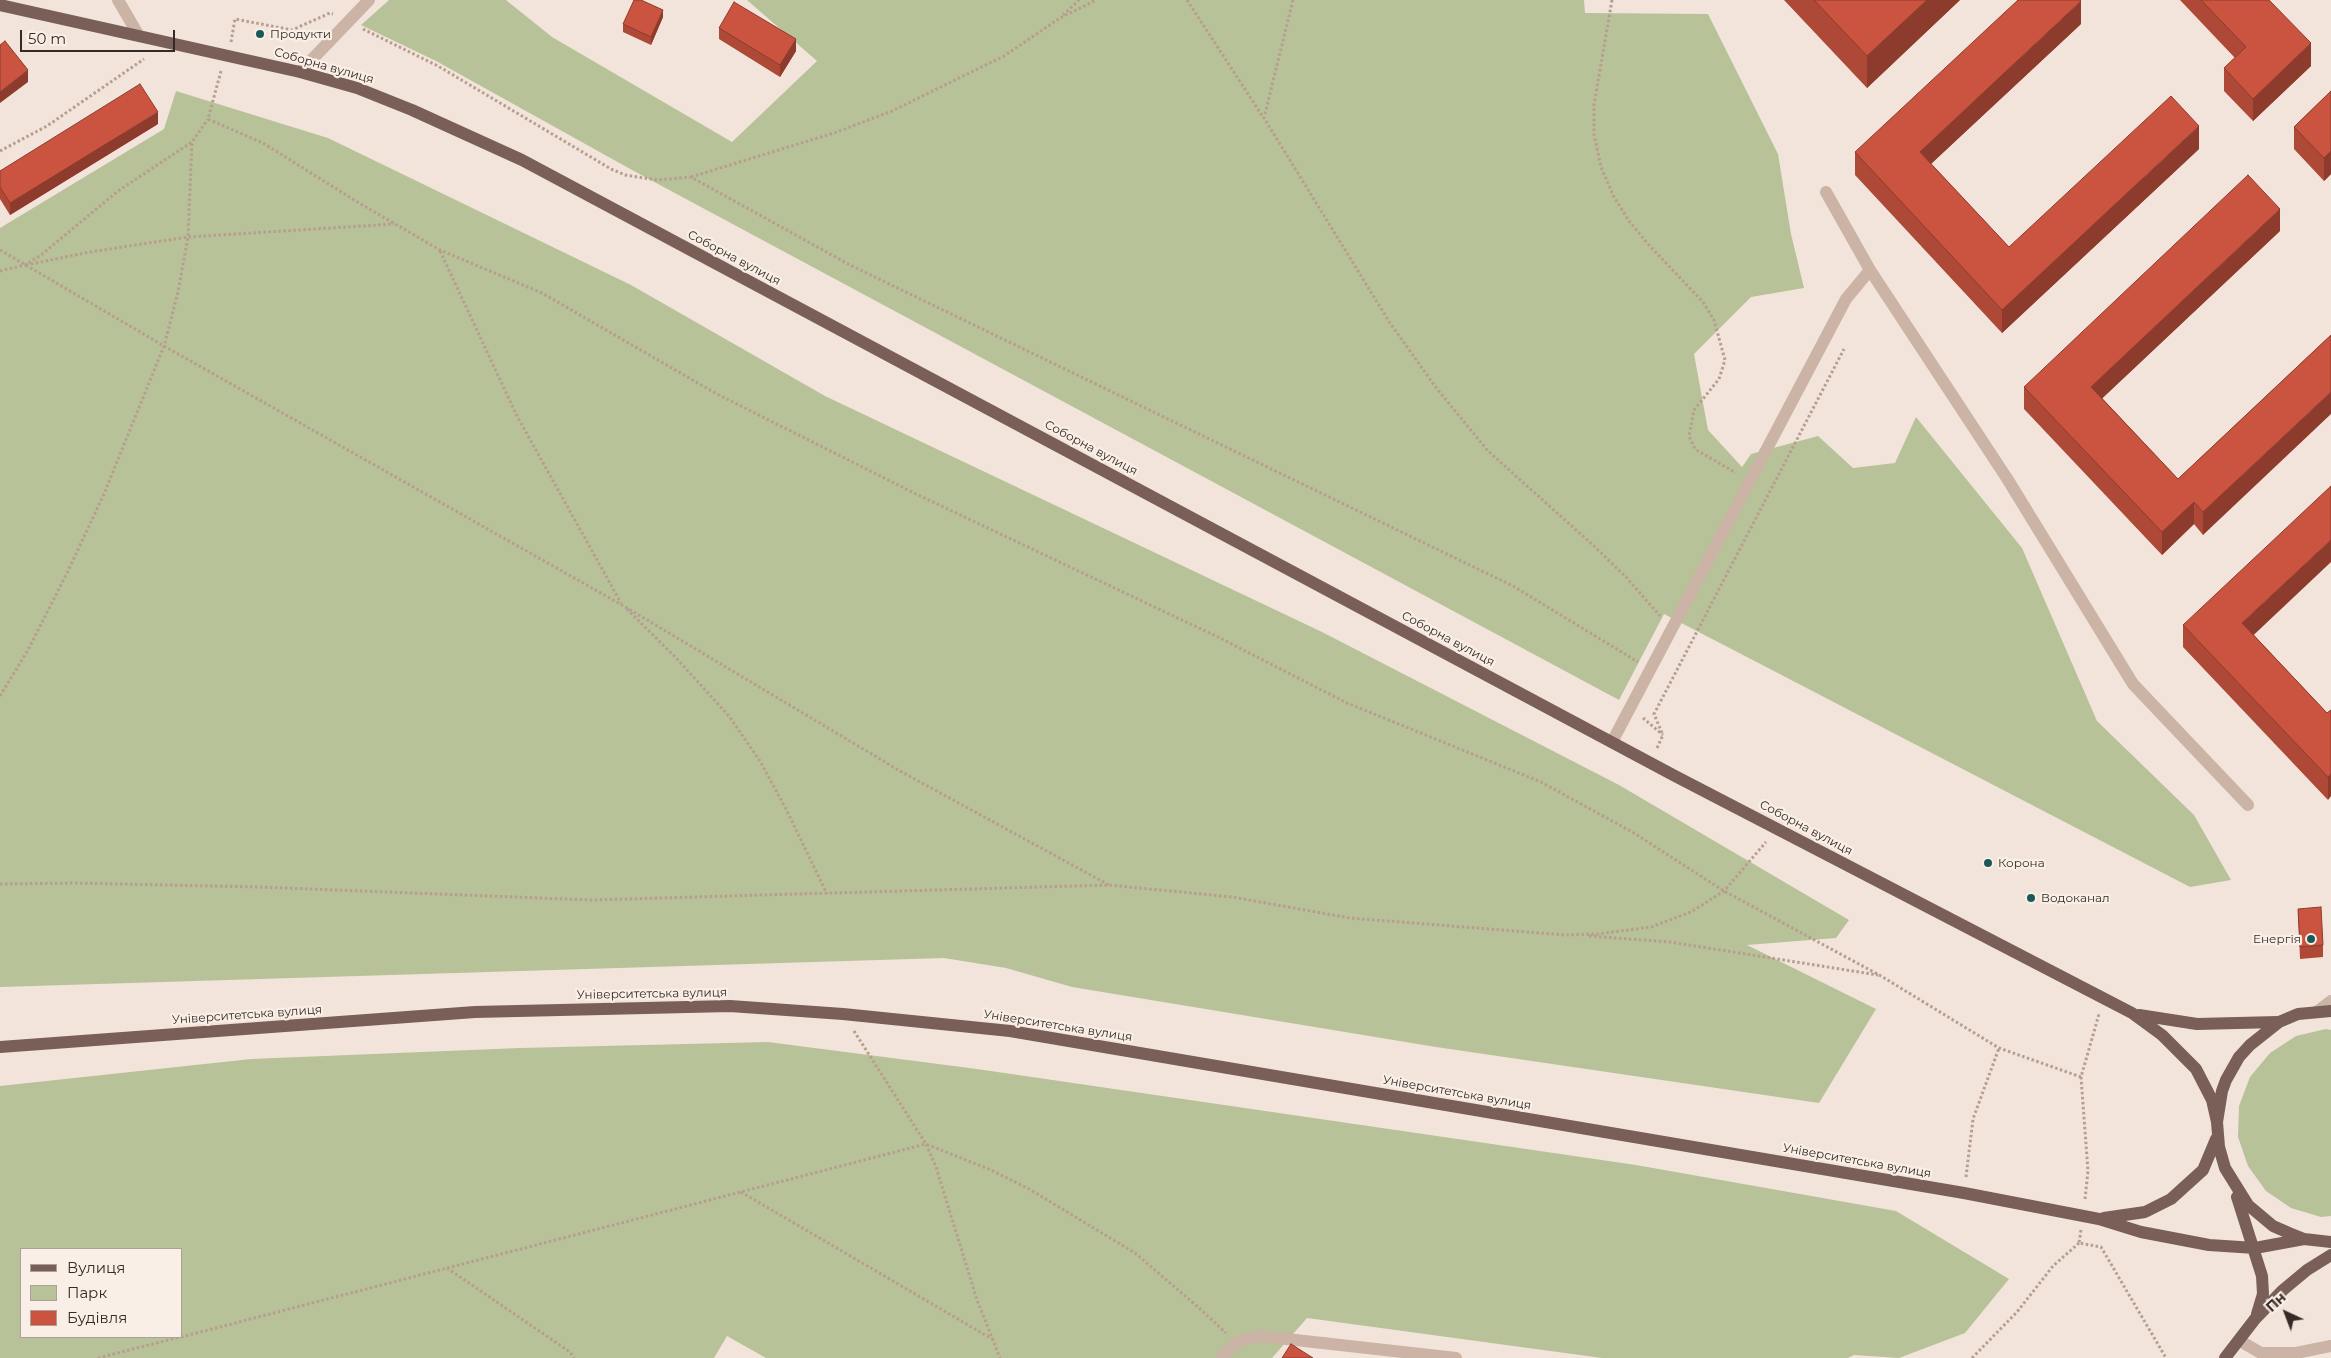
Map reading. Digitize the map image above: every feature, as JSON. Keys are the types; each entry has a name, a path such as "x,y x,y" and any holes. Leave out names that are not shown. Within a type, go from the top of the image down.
{"main road":[{"name":"Соборна вулиця","path":"0,5 300,72 357,88 394,102 522,160 1612,742 2132,1014 2162,1035 2196,1069 2212,1100 2217,1122"},
{"name":"Університетська вулиця","path":"0,1047 475,1012 730,1006 843,1014 1010,1031 1964,1193 2099,1219 2141,1232 2209,1245 2255,1248 2304,1238"},
{"path":"2255,1319 2263,1294 2262,1276 2240,1204 2221,1158 2217,1136 2217,1122 2222,1091 2235,1064 2250,1045 2279,1022 2298,1014 2331,1010"},
{"name":"Соборна вулиця","path":"2132,1014 2197,1024 2279,1022"},
{"name":"Університетська вулиця","path":"2099,1219 2145,1212 2171,1199 2202,1170 2217,1136"},
{"path":"2229,1178 2248,1205 2273,1226 2304,1238 2331,1242"},
{"path":"2225,1358 2240,1341 2255,1319 2292,1282 2331,1255"}],"street":[{"path":"118,0 139,36"},
{"path":"300,72 369,0"},
{"path":"1826,192 1870,270 2008,480 2133,684 2248,805"},
{"path":"1612,742 1846,299 1870,270"},
{"path":"2318,1011 2331,1001"},
{"path":"1221,1358 1236,1343 1248,1338 1272,1336 1456,1358"},
{"path":"2240,1341 2261,1353 2296,1353 2331,1346"}],"path":[{"path":"1060,18 1079,0"},
{"path":"25,265 41,255 118,192 192,142 208,119 220,73 228,56 235,19 292,30 330,13 438,66 610,169 631,176 657,180 691,178 837,132 892,111 1004,56 1060,18 1096,0"},
{"path":"1187,0 1264,118 1390,322 1436,389 1488,451 1626,577 1672,630"},
{"path":"1264,118 1293,0"},
{"path":"1612,0 1594,106 1594,134 1601,167 1614,197 1629,221 1703,302 1714,320 1725,360 1719,379 1694,410 1689,436 1691,444 1695,449 1749,482"},
{"path":"0,151 47,126 144,58"},
{"path":"208,119 263,143 394,224 440,250 542,294 717,394 916,494 1220,638 1347,703 1541,782 1634,833 1724,892 1881,976 1999,1048 2081,1077"},
{"path":"0,696 28,650 72,563 104,494 164,346 184,265 188,237 192,142"},
{"path":"691,178 850,265 1513,586 1650,670"},
{"path":"0,271 90,252 188,237 394,224"},
{"path":"0,250 164,346 622,605 900,771 1109,885"},
{"path":"440,250 516,416 622,605 678,659 729,716 760,761 788,811 828,894"},
{"path":"1663,736 1654,714 1844,349"},
{"path":"1565,935 1597,934 1651,926 1690,912 1724,892 1778,828"},
{"path":"0,884 76,882 591,900 1109,885 1232,897 1350,918 1670,942 1881,976"},
{"path":"1972,1358 2017,1312 2053,1266 2079,1243 2088,1171 2081,1077 2103,999"},
{"path":"843,1014 926,1144 936,1167 959,1245 1000,1358"},
{"path":"1964,1193 1973,1118 1999,1048"},
{"path":"182,1337 926,1144 991,1170 1029,1189 1135,1253 1198,1307 1236,1343"},
{"path":"740,1192 992,1339"},
{"path":"2079,1243 2101,1247 2166,1358"},
{"path":"447,1268 570,1352 574,1358"},
{"path":"98,1358 177,1338"}],"green space":[{"path":"389,0 506,0 552,37 732,142 817,61 747,0 1584,0 1585,13 1708,14 1778,154 1791,234 1804,288 1751,297 1694,354 1708,430 1742,467 1751,454 1818,436 1853,468 1895,463 1916,417 2022,548 2097,721 2194,815 2231,880 2190,887 1664,614 1619,700 632,170 436,61 361,25"},
{"path":"176,91 328,138 631,285 825,396 1322,632 1619,785 1849,920 1836,938 1747,945 1876,1009 1819,1103 1436,1047 1072,987 1006,968 944,958 0,987 0,228 164,129"},
{"path":"2326,1029 2331,1030 2331,1216 2321,1217 2291,1208 2266,1191 2248,1166 2238,1137 2239,1106 2250,1077 2270,1053 2296,1036"},
{"path":"768,1042 977,1069 1636,1165 1896,1211 2009,1279 1965,1333 1899,1358 1854,1355 1848,1358 1602,1358 1307,1318 1272,1358 766,1358 727,1336 714,1358 0,1358 0,1086 251,1059 520,1048"}],"building":[{"path":"634,0 641,0 663,10 651,37 623,24"},
{"path":"1814,0 1927,0 1867,56"},
{"path":"2018,0 2081,1 1920,152 2009,247 2171,96 2199,126 2002,310 1855,152"},
{"path":"2201,0 2269,0 2311,43 2253,99 2224,68 2246,47"},
{"path":"734,2 796,39 780,65 719,28"},
{"path":"5,41 28,70 0,92 0,45"},
{"path":"140,84 158,112 10,203 0,187 0,171"},
{"path":"2331,91 2331,151 2324,158 2294,127"},
{"path":"2248,175 2280,209 2091,387 2178,479 2331,335 2331,392 2203,512 2194,502 2162,532 2024,387"},
{"path":"2331,486 2331,540 2242,623 2327,713 2331,710 2331,774 2328,777 2183,625"},
{"name":"Енергія","path":"2321,907 2323,945 2300,947 2298,909"},
{"path":"1291,1344 1313,1358 1282,1358"}],"place":[{"name":"Продукти","path":"260,34"},
{"name":"Корона","path":"1988,863"},
{"name":"Водоканал","path":"2031,898"},
{"name":"Енергія","path":"2311,939"}]}
